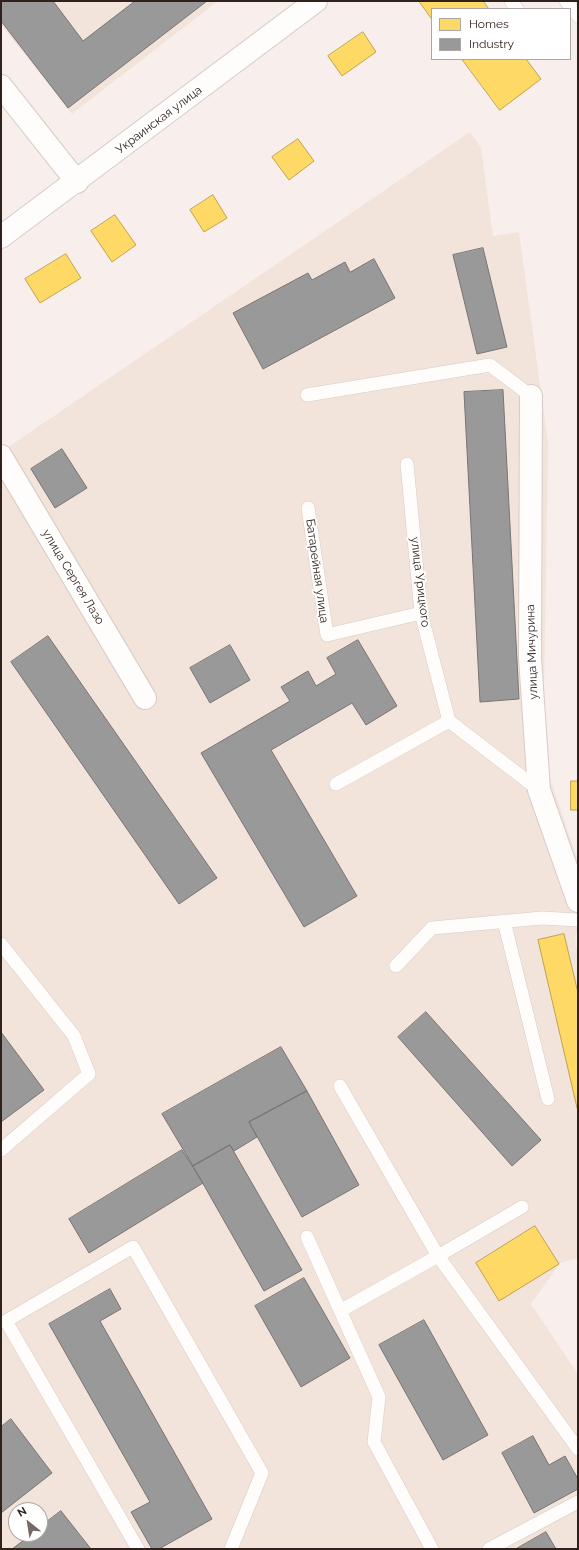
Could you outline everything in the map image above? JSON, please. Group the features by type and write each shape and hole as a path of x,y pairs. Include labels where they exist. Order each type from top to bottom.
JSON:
{"street":[{"name":"Украинская улица","path":"1,237 77,182 316,1"},
{"path":"1,86 77,182"},
{"name":"улица Мичурина","path":"531,396 530,658 539,790 578,901"},
{"name":"улица Сергея Лазо","path":"1,456 144,698"}],"lane":[{"path":"566,1 578,16"},
{"path":"307,395 490,365 531,396"},
{"name":"улица Урицкого","path":"407,464 421,613 449,721"},
{"name":"Батарейная улица","path":"308,508 327,635 421,613"},
{"path":"336,784 449,721 539,790"},
{"path":"396,966 432,928 542,918 578,920"},
{"path":"504,921 548,1099"},
{"path":"1,944 74,1036 89,1074 1,1150"},
{"path":"340,1086 438,1256 578,1449"},
{"path":"340,1311 522,1207"},
{"path":"307,1237 379,1397 374,1442 432,1549"},
{"path":"138,1549 6,1321 133,1247 262,1473 231,1549"},
{"path":"489,1549 578,1502"}],"shaded area":[{"path":"1,1 218,1 72,114 1,25"},
{"path":"470,132 481,148 493,236 519,232 548,443 543,758 578,861 578,930 575,938 578,954 578,1258 560,1263 531,1304 578,1374 578,1549 1,1549 1,452"}],"building: Homes":[{"path":"419,1 483,1 488,8 431,8 431,18"},
{"path":"363,32 376,52 342,76 328,56"},
{"path":"463,60 527,60 541,79 500,110"},
{"path":"298,139 314,161 289,180 272,157"},
{"path":"213,195 227,218 204,232 190,210"},
{"path":"115,215 136,245 112,262 91,231"},
{"path":"66,254 81,278 40,303 25,279"},
{"path":"571,781 578,781 578,810 571,810"},
{"path":"564,934 578,993 578,1112 538,940"},
{"path":"535,1226 559,1264 499,1301 476,1263"}],"building: Industry":[{"path":"1,1 53,1 83,41 135,1 207,1 68,108 1,21"},
{"path":"483,248 507,347 477,354 453,255"},
{"path":"374,259 395,298 263,369 233,313 308,273 312,280 345,262 350,272"},
{"path":"503,390 519,699 480,702 464,392"},
{"path":"62,449 87,488 55,508 31,469"},
{"path":"48,636 217,878 179,904 11,662"},
{"path":"358,640 397,706 366,725 352,703 271,750 357,896 304,927 201,753 290,701 281,687 308,671 316,686 336,674 327,658"},
{"path":"230,645 250,680 210,703 190,668"},
{"path":"426,1012 541,1140 512,1166 398,1037"},
{"path":"1,1032 44,1090 1,1122"},
{"path":"281,1047 307,1091 249,1122 257,1137 234,1151 230,1145 193,1166 162,1114"},
{"path":"307,1091 359,1185 302,1217 249,1122"},
{"path":"230,1145 302,1270 264,1291 193,1166"},
{"path":"182,1150 203,1183 89,1253 69,1219"},
{"path":"304,1278 350,1358 301,1387 255,1306"},
{"path":"110,1289 121,1309 100,1321 212,1519 159,1549 152,1549 131,1512 150,1502 49,1324"},
{"path":"424,1320 488,1435 443,1460 379,1345"},
{"path":"11,1419 52,1473 15,1502 8,1502 8,1508 1,1513 1,1427"},
{"path":"533,1436 549,1465 565,1456 578,1479 578,1489 534,1513 502,1453"},
{"path":"61,1511 91,1549 12,1549 21,1542 48,1542 48,1521"},
{"path":"546,1532 556,1549 516,1549"}]}
